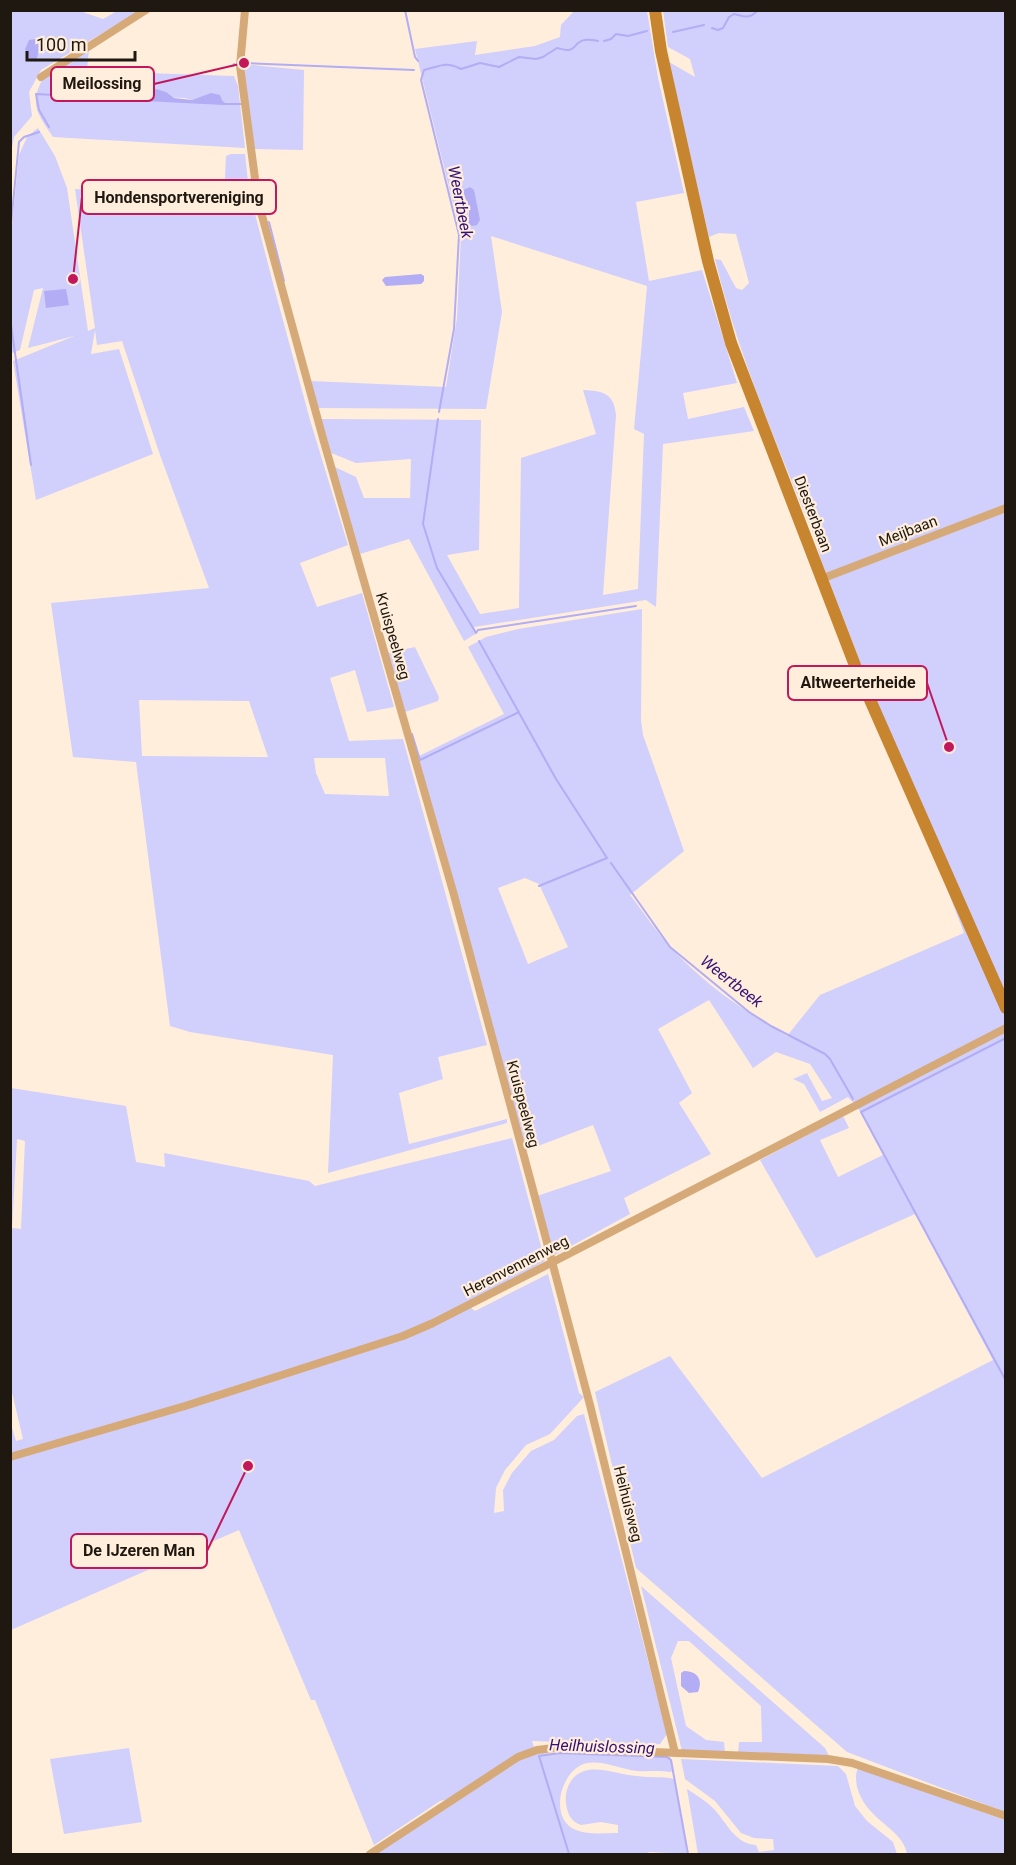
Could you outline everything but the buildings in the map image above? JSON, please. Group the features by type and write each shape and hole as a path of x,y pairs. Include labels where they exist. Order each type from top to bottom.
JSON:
{"street":[{"path":"41,77 146,10"},
{"name":"Kruispeelweg","path":"244,10 240,66 258,201 330,465 454,895 552,1263"},
{"name":"Diesterbaan","path":"656,10 661,51 719,305 731,343 856,668 1005,1008"},
{"name":"Meijbaan","path":"821,579 1005,508"},
{"name":"Herenvennenweg","path":"10,1457 185,1406 403,1336 552,1263 1005,1028"},
{"name":"Heihuisweg","path":"552,1263 590,1405 675,1752"},
{"path":"370,1854 498,1768 537,1750 554,1748 828,1759 852,1763 1005,1816"}],"shaded area":[{"path":"10,11 80,11 103,19 117,11 139,11 41,70 29,92 32,116 14,137 11,153"},
{"path":"574,11 647,11 658,78 684,193 636,202 649,281 702,270 737,383 683,393 688,419 744,407 754,431 663,444 656,607 646,600 474,627 477,633 464,641 409,539 360,554 335,467 356,477 364,498 410,498 411,459 356,463 331,453 321,419 481,420 479,550 447,555 480,614 519,608 521,458 596,434 583,390 606,395 613,402 616,415 603,595 638,589 644,434 634,429 647,286 491,236 502,312 486,409 317,408 310,381 446,387 457,318 461,236 415,49 477,41 475,55 535,46 560,37 561,25","holes":["470,187 472,226 464,190"]},
{"path":"663,11 1005,11 1005,1812 847,1752 636,1568 595,1392 670,1356 762,1478 993,1360 915,1214 816,1258 760,1160 843,1116 849,1128 820,1140 838,1177 883,1155 858,1108 848,1097 820,1112 804,1084 793,1079 807,1073 822,1101 832,1098 810,1064 776,1052 753,1068 709,1000 658,1029 692,1093 679,1103 711,1154 624,1198 630,1214 553,1256 537,1196 611,1171 593,1125 525,1151 417,757 504,714 468,647 486,637 518,629 642,609 641,720 643,735 684,851 630,895 673,950 727,997 787,1036 820,995 964,933 821,560 816,541 747,367 715,259 721,260 736,288 742,290 749,283 736,234 719,233 709,237 669,62 695,77 690,59 668,47","holes":["525,878 539,884 568,947 528,964 498,888"]},
{"path":"35,39 41,42 36,62 29,58 25,49 29,40"},
{"path":"89,47 87,71 234,76 238,86 245,148 53,137 37,109 36,96 43,79","holes":["121,85 138,96 192,100 201,97 224,104 87,98 102,96"]},
{"path":"242,64 304,70 303,150 254,149"},
{"path":"121,85 138,96 156,89 174,98 192,100 211,93 220,95 224,105 84,98 102,96 113,87"},
{"path":"38,128 55,156 67,188 88,331 95,328 75,189 224,200 226,156 245,154 249,191 274,287 310,420 348,545 300,563 317,607 362,593 394,707 367,712 355,670 330,678 349,741 403,739 487,1045 438,1057 443,1079 399,1093 409,1144 507,1119 507,1123 328,1173 333,1055 190,1032 170,1026 136,762 73,757 51,603 209,588 160,455 122,341 97,345 95,330 91,354 119,349 153,454 36,500 13,361 74,336 28,348 43,288 34,290 20,350 12,353 10,246 19,155 27,137","holes":["139,700 249,701 268,757 142,756","314,758 385,758 389,796 325,794 316,773"]},
{"path":"470,187 474,190 480,220 477,225 472,226 468,224 469,211 463,190"},
{"path":"421,274 424,276 424,281 421,284 386,286 382,280 385,277"},
{"path":"66,289 69,305 46,308 44,291"},
{"path":"415,647 439,697 438,701 405,712 388,653"},
{"path":"11,1088 126,1106 136,1162 165,1167 164,1153 309,1181 315,1186 512,1138 545,1261 467,1305 475,1311 548,1274 579,1393 584,1397 550,1434 526,1445 505,1470 496,1488 494,1513 504,1511 503,1490 512,1473 531,1451 554,1440 577,1416 584,1414 667,1734 660,1744 653,1745 532,1741 536,1753 670,1757 673,1771 670,1772 637,1771 593,1762 578,1767 564,1784 560,1806 567,1824 576,1830 591,1833 618,1833 618,1825 601,1822 581,1825 570,1817 566,1794 567,1788 577,1774 593,1769 642,1777 674,1779 688,1854 649,1852 647,1854 376,1854 465,1795 440,1801 374,1845 315,1700 311,1700 239,1530 11,1630 10,1421 16,1441 23,1439 10,1384","holes":["17,1139 25,1141 21,1229 12,1228"]},
{"path":"641,1586 825,1748 829,1756 738,1753 739,1742 762,1742 761,1706 689,1641 678,1641 671,1658 686,1726 706,1740 724,1742 725,1753 682,1751"},
{"path":"684,1671 696,1674 698,1677 700,1684 698,1692 689,1693 681,1686 681,1673"},
{"path":"129,1748 142,1822 64,1834 50,1759"},
{"path":"681,1759 838,1766 846,1774 855,1806 867,1821 893,1842 897,1854 698,1854 687,1789 714,1809 737,1837 756,1845 759,1852 774,1850 773,1839 754,1838 741,1833 715,1801 685,1779"},
{"path":"858,1768 1005,1820 1005,1854 907,1854 899,1837 868,1808 862,1799 856,1782"}],"waterway":[{"path":"405,10 415,57 418,61"},
{"path":"712,28 718,30 723,28 729,17 734,14 749,16 758,10"},
{"path":"673,32 704,25"},
{"path":"604,41 616,34 628,36 647,31"},
{"name":"Weertbeek","path":"439,412 454,329 459,235 421,80 424,70 447,65 461,69 480,63 499,67 519,57 536,59 557,48 570,50 580,41 598,41"},
{"path":"244,63 414,70"},
{"path":"49,127 39,110 36,94 89,97"},
{"path":"222,102 242,104"},
{"path":"10,234 19,142 24,137 39,132"},
{"path":"269,222 284,281"},
{"path":"10,318 31,465"},
{"name":"Weertbeek","path":"438,419 423,524 437,568 476,633 478,630 636,606"},
{"name":"Weertbeek","path":"479,641 556,779 607,858 539,886"},
{"path":"412,734 420,760 519,712"},
{"name":"Weertbeek","path":"611,863 670,947 749,1012 825,1054 853,1099"},
{"name":"Weertbeek","path":"1004,1039 861,1112 1006,1381"},
{"name":"Heilhuislossing","path":"569,1854 539,1756 559,1753 667,1757 671,1760 688,1854"}],"place":[{"name":"Meilossing","path":"244,63"},
{"name":"Hondensportvereniging","path":"73,279"},
{"name":"Altweerterheide","path":"949,747"},
{"name":"De IJzeren Man","path":"248,1466"}]}
